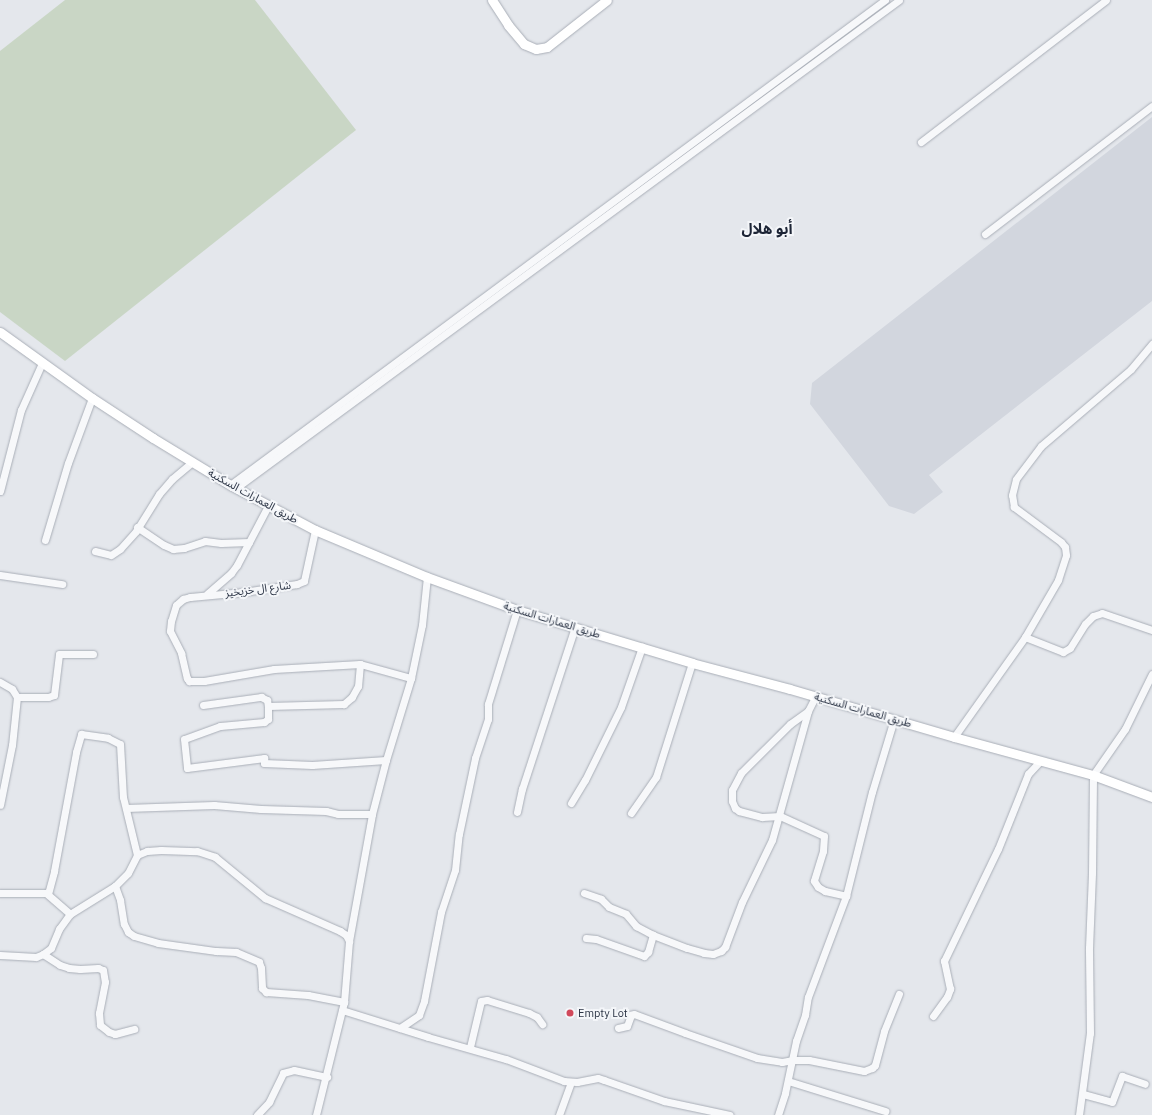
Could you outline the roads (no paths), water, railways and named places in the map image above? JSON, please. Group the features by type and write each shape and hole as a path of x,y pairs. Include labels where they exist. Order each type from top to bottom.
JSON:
{"main road":[{"path":"492,0 508,25 524,44 536,49 547,47 607,0"},
{"name":"طريق العمارات السكنية","path":"0,332 92,398 233,487 315,530 427,577 516,610 692,663 1093,775 1152,797"}],"street":[{"path":"233,487 885,0"},
{"path":"233,487 899,0"},
{"path":"921,142 1106,0"},
{"path":"985,234 1152,106"},
{"path":"954,737 1025,637 1058,580 1066,555 1065,547 1062,542 1014,507 1012,495 1016,479 1041,446 1131,369 1152,344"},
{"path":"0,491 21,410 42,363"},
{"path":"46,540 68,464 92,398"},
{"path":"95,551 111,556 115,554 137,528 159,494 172,479 192,462"},
{"path":"268,506 237,564 230,573 207,594 182,599 176,605 171,621 170,631 181,653 184,669 189,681 204,681 274,669 360,664 411,678"},
{"path":"137,528 173,549 184,548 205,541 221,543 249,542"},
{"name":"شارع ال خزيخيز","path":"207,594 244,592 297,584 304,581 315,530"},
{"path":"0,575 62,584"},
{"path":"318,1114 344,1002 349,941 372,814 386,760 411,678 422,624 427,577"},
{"path":"400,1028 416,1018 424,1001 441,912 455,870 459,834 475,758 488,719 488,704 516,610"},
{"path":"1025,637 1063,652 1070,648 1085,624 1093,616 1102,613 1152,630"},
{"path":"517,812 522,789 575,627"},
{"path":"571,804 585,780 620,707 642,647"},
{"path":"17,697 48,697 54,695 59,654 93,654"},
{"path":"631,813 656,777 692,663"},
{"path":"268,706 306,704 329,706 344,704 352,697 358,686 360,664"},
{"path":"1079,1115 1090,1033 1089,948 1092,873 1093,775 1125,729 1152,674"},
{"path":"0,682 12,689 17,697 12,745 3,779 0,805"},
{"path":"204,705 261,697 267,700 268,719 264,722 220,726 184,739 187,768 264,758 264,763 305,765 386,760"},
{"path":"584,893 601,899 611,909 626,914 636,926 654,935 704,953 713,954 721,951 725,947 742,902 772,840 780,816 808,711 815,697"},
{"path":"808,711 790,724 745,768 737,778 732,790 732,801 737,810 762,817 780,816 824,836 823,850 814,881 818,888 846,896"},
{"path":"778,1115 788,1081 796,1041 805,1015 808,997 846,896 872,792 894,719"},
{"path":"0,955 36,957 43,954 51,948 59,929 70,914 114,886 128,873 137,855 126,808 120,744 108,738 81,734 76,752 54,871 48,894"},
{"path":"933,1016 947,997 950,989 944,961 978,893 1028,774 1040,761"},
{"path":"126,808 214,805 266,810 326,811 338,814 372,814"},
{"path":"137,855 147,851 161,850 197,851 215,857 265,898 340,931 346,935 349,941"},
{"path":"114,886 120,900 124,924 128,932 134,936 158,944 236,952 259,962 261,968 262,988 266,992 308,994 344,1002"},
{"path":"0,893 48,894 70,914"},
{"path":"586,938 596,939 644,956 648,952 654,935"},
{"path":"43,954 60,965 69,968 98,968 103,970 105,982 99,1013 100,1024 103,1029 115,1034 134,1029"},
{"path":"618,1028 625,1027 631,1015 634,1014 684,1033 733,1048 757,1058 782,1062 792,1060 809,1060 864,1071 875,1065 884,1031 899,994"},
{"path":"470,1047 481,1001 487,1000 537,1016 542,1024"},
{"path":"342,1010 470,1047 571,1082 598,1078 664,1101 730,1115"},
{"path":"257,1115 269,1102 283,1073 294,1070 326,1077"},
{"path":"1082,1094 1112,1102 1122,1076 1144,1084"},
{"path":"788,1081 885,1111"},
{"path":"559,1115 571,1082"}],"place":[{"name":"Empty Lot","path":"570,1013"}],"district":[{"name":"أبو هلال","path":"767,229"}]}
